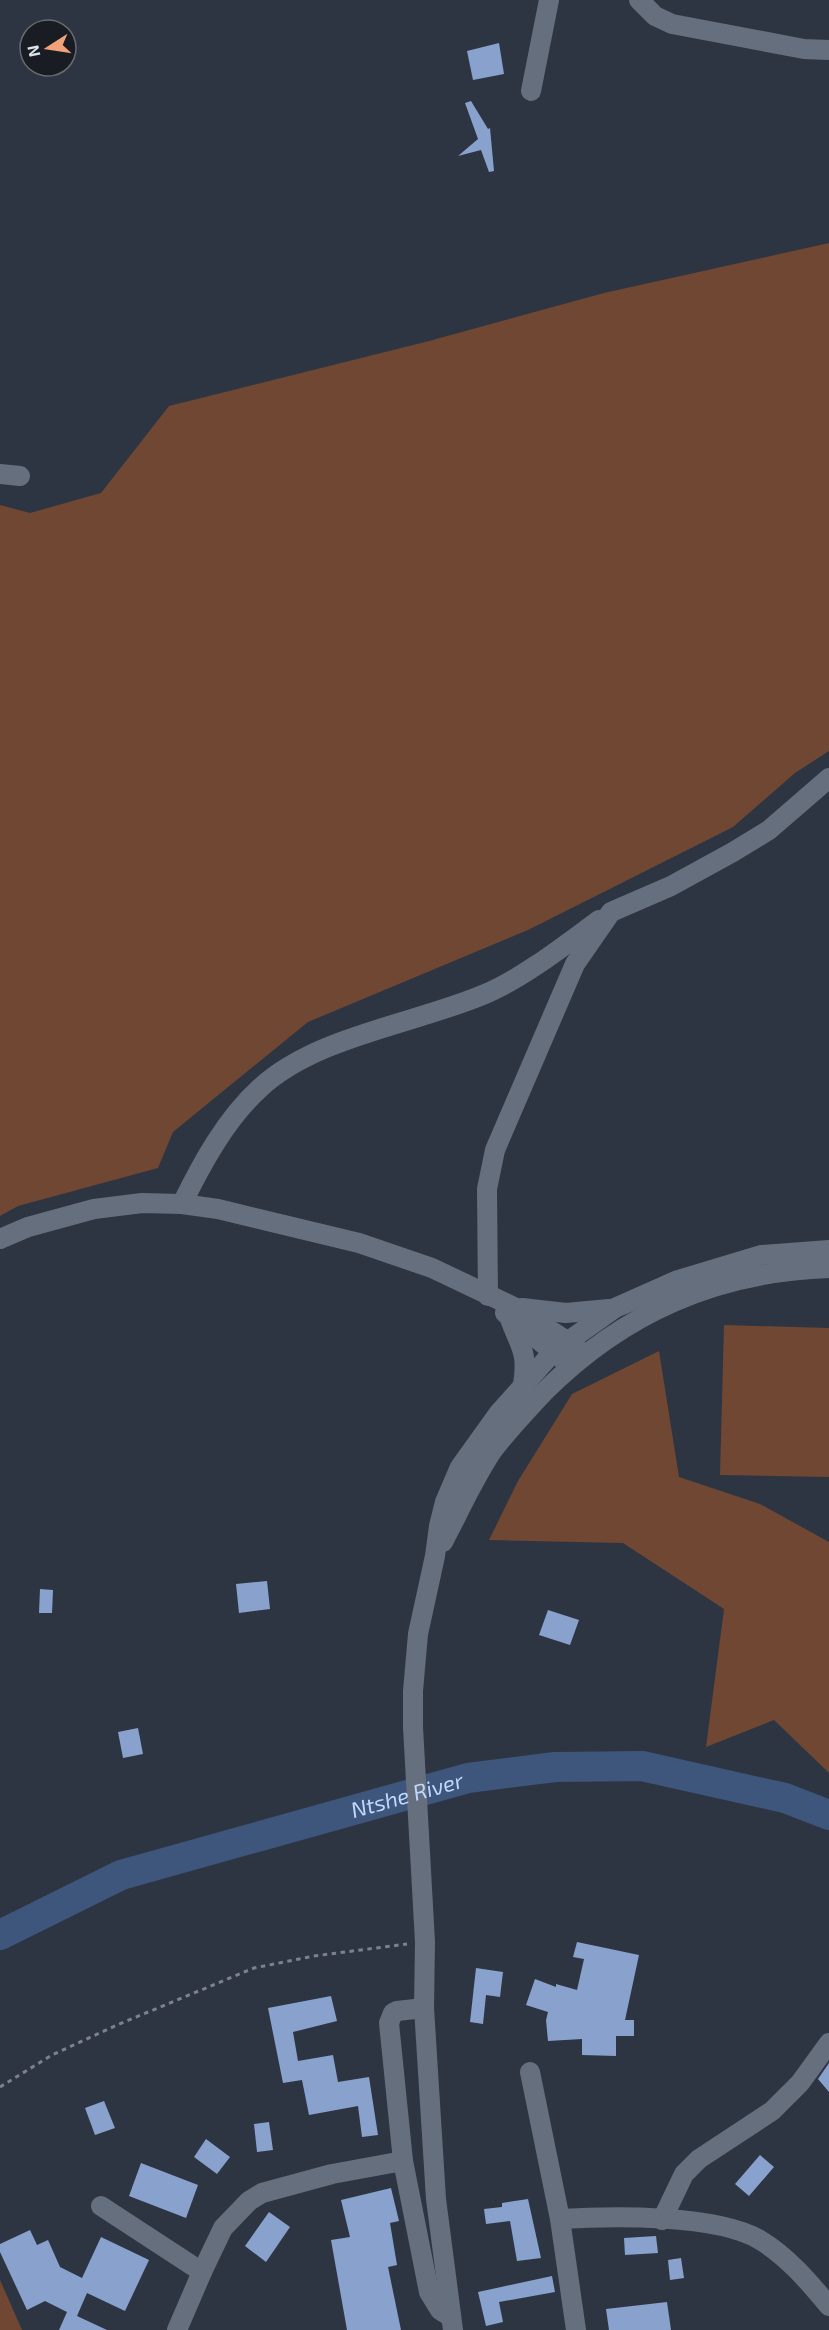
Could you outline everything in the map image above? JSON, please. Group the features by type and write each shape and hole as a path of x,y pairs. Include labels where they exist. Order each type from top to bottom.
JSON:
{"street":[{"path":"531,91 549,0"},
{"path":"639,0 655,16 672,24 804,50 829,50"},
{"path":"182,1204 195,1177 234,1117 260,1087 291,1066 334,1046 448,1009 488,993 536,964 611,912 671,886 769,830 829,778"},
{"path":"491,1297 487,1189 495,1150 575,964 611,912"},
{"path":"0,1239 28,1227 94,1209 142,1203 182,1204 218,1209 359,1243 432,1268 491,1297 578,1360"},
{"path":"452,2323 436,2199 424,2008 425,1942 413,1727 413,1691 418,1634 445,1502 460,1467 478,1440 523,1385 560,1346 615,1308 678,1280 761,1255 829,1250"},
{"path":"435,1556 492,1452 514,1423 578,1360 639,1317 698,1291 741,1278 829,1268"},
{"path":"512,1312 566,1313 615,1308"},
{"path":"512,1312 523,1346 526,1365 523,1385"},
{"path":"424,2008 397,2011 393,2013 389,2023 403,2161 429,2292 440,2310 452,2323"},
{"path":"662,2220 684,2174 699,2159 772,2111 800,2083 829,2043"},
{"path":"530,2072 560,2219 576,2330"},
{"path":"177,2330 224,2228 249,2201 262,2193 332,2174 403,2161"},
{"path":"101,2206 202,2272"},
{"path":"560,2219 608,2216 706,2224 739,2230 759,2239 781,2254 829,2306"}],"path":[{"path":"0,2087 52,2055 254,1968 314,1956 425,1942"}],"shaded area":[{"path":"829,243 829,751 795,773 733,827 528,930 308,1022 173,1132 158,1168 18,1206 0,1216 0,505 30,513 101,493 169,406 429,341 604,293"},
{"path":"724,1325 829,1328 829,1477 720,1475"},
{"path":"659,1351 679,1477 760,1504 829,1542 829,1773 774,1720 706,1747 724,1609 623,1543 489,1540 518,1481 572,1394"},
{"path":"0,2280 22,2330 0,2330"}],"building":[{"path":"499,43 504,74 473,80 467,51"},
{"path":"471,101 488,129 490,128 494,171 489,172 481,150 458,156 478,139 465,103"},
{"path":"267,1581 270,1609 239,1613 236,1584"},
{"path":"40,1589 53,1590 52,1613 39,1613"},
{"path":"548,1610 579,1620 570,1645 539,1635"},
{"path":"138,1728 143,1754 123,1758 118,1732"},
{"path":"577,1942 639,1955 625,2020 634,2020 634,2036 616,2036 616,2056 582,2055 582,2039 548,2041 546,2020 548,2012 526,2005 535,1979 556,1987 556,1984 577,1990 584,1959 573,1957"},
{"path":"476,1968 503,1972 500,1997 486,1995 483,2024 470,2022"},
{"path":"331,1996 337,2021 293,2032 298,2061 333,2055 338,2082 369,2077 378,2135 362,2137 358,2106 309,2115 302,2080 283,2083 268,2008"},
{"path":"829,2063 829,2092 818,2079"},
{"path":"104,2101 115,2128 95,2135 85,2108"},
{"path":"269,2122 273,2150 257,2152 254,2124"},
{"path":"206,2139 230,2157 217,2174 194,2157"},
{"path":"760,2155 774,2167 749,2196 735,2184"},
{"path":"141,2163 198,2185 186,2218 129,2196"},
{"path":"391,2188 399,2221 390,2223 397,2265 388,2267 401,2330 347,2330 331,2240 350,2237 341,2200"},
{"path":"528,2199 541,2258 517,2261 510,2221 486,2224 484,2209 502,2207 502,2203"},
{"path":"269,2212 290,2227 266,2262 245,2246"},
{"path":"30,2230 37,2245 48,2240 60,2267 82,2278 101,2237 149,2260 125,2311 87,2293 77,2316 107,2330 59,2330 67,2312 45,2301 27,2310 0,2252 0,2244"},
{"path":"656,2236 658,2253 625,2255 624,2238"},
{"path":"681,2258 684,2278 670,2280 668,2260"},
{"path":"552,2276 555,2292 499,2302 503,2322 486,2326 478,2292"},
{"path":"667,2302 671,2330 609,2330 606,2309"}],"waterway":[{"name":"Ntshe River","path":"0,1935 121,1875 468,1778 555,1767 642,1766 785,1798 829,1815"}]}
